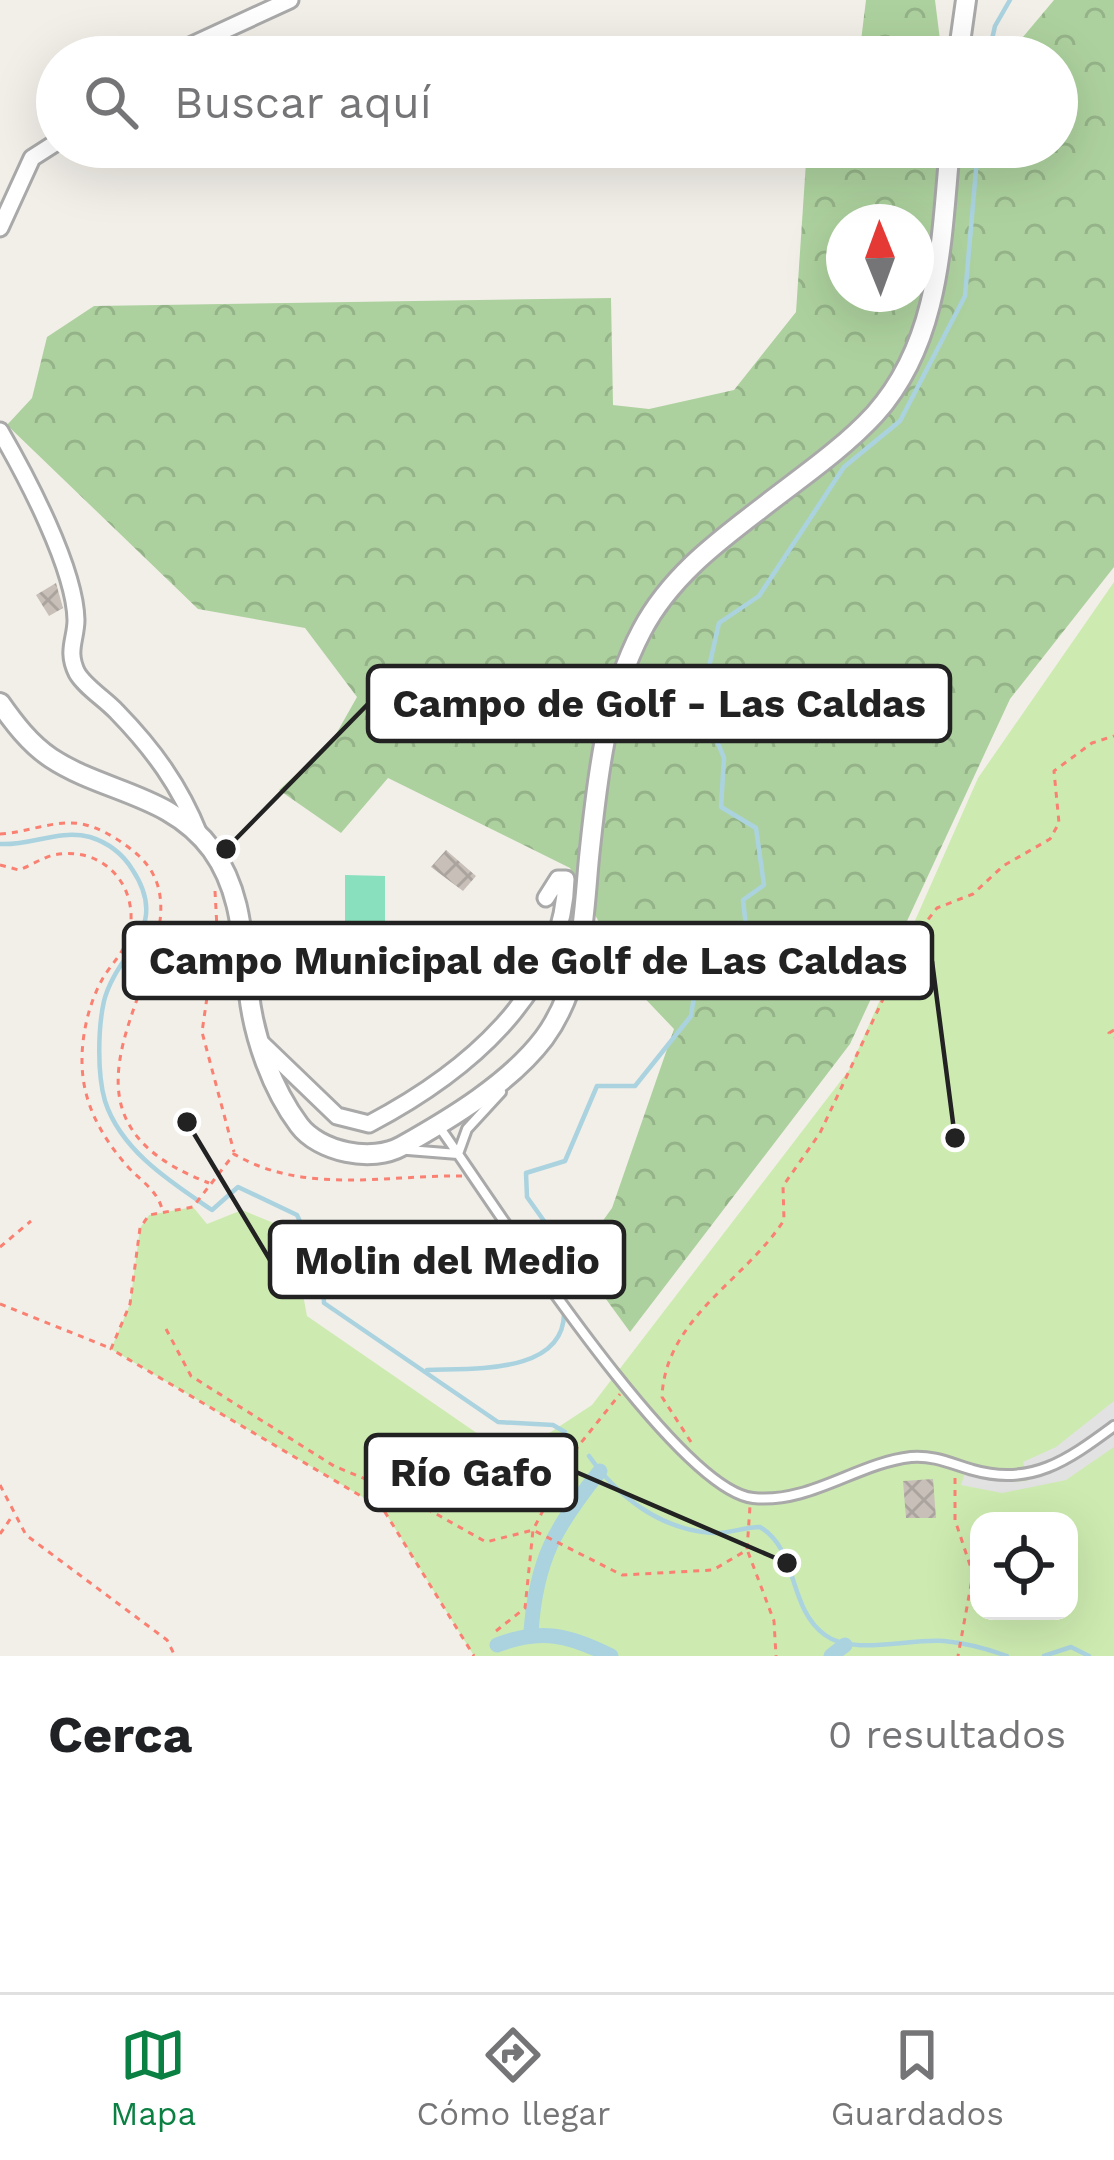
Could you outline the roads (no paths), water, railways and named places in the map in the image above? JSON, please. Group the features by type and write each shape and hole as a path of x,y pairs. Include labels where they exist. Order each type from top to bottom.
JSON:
{"street":[{"path":"212,36 290,0"},
{"path":"961,36 966,0"},
{"path":"0,227 36,155"},
{"path":"0,431 37,496 68,588 76,622 68,641 78,674 158,757 184,796 199,834 224,869 241,914 260,1041 277,1089 302,1129 329,1148 363,1154 396,1150 519,1065 545,1036 580,961 603,743 625,665 674,581 876,413 920,340 934,295 948,168"},
{"path":"0,703 51,758 138,793 199,834"},
{"path":"260,1041 337,1116 369,1124 457,1066 514,1012 551,958 562,922 566,879 558,879 546,898"}],"lane":[{"path":"458,1154 466,1129 519,1065"},
{"path":"437,1124 625,1388 726,1491 764,1498 804,1493 904,1458 930,1456 1006,1477 1039,1473 1065,1462 1114,1426"},
{"path":"396,1150 458,1154"}],"waterway":[{"path":"993,36 1010,0"},
{"path":"536,1245 549,1228 527,1197 526,1173 565,1161 597,1086 635,1086 691,1016 696,984 709,961 748,944 743,900 764,885 756,828 721,807 724,758 705,712 704,689 719,623 759,596 844,467 900,421 965,296 976,168"},
{"path":"0,844 67,835 90,837 119,853 143,890 144,924 111,983 100,1037 105,1101 135,1150 212,1210 238,1187 297,1215 322,1270 324,1303 498,1422 553,1425 565,1432"},
{"path":"427,1370 490,1367 533,1357 550,1347 560,1332 564,1311"},
{"path":"589,1456 627,1498 659,1518 713,1533 760,1527 781,1550 804,1610 825,1635 837,1641 866,1645 944,1641 1007,1656"},
{"path":"531,1632 550,1546 600,1471"},
{"path":"497,1645 555,1636 611,1656"},
{"path":"831,1656 845,1645"},
{"path":"1044,1656 1071,1647 1089,1656"}],"place":[{"name":"Campo de Golf - Las Caldas","path":"226,849"},
{"name":"Molin del Medio","path":"187,1122"},
{"name":"Campo Municipal de Golf de Las Caldas","path":"955,1138"},
{"name":"Río Gafo","path":"787,1563"}]}
